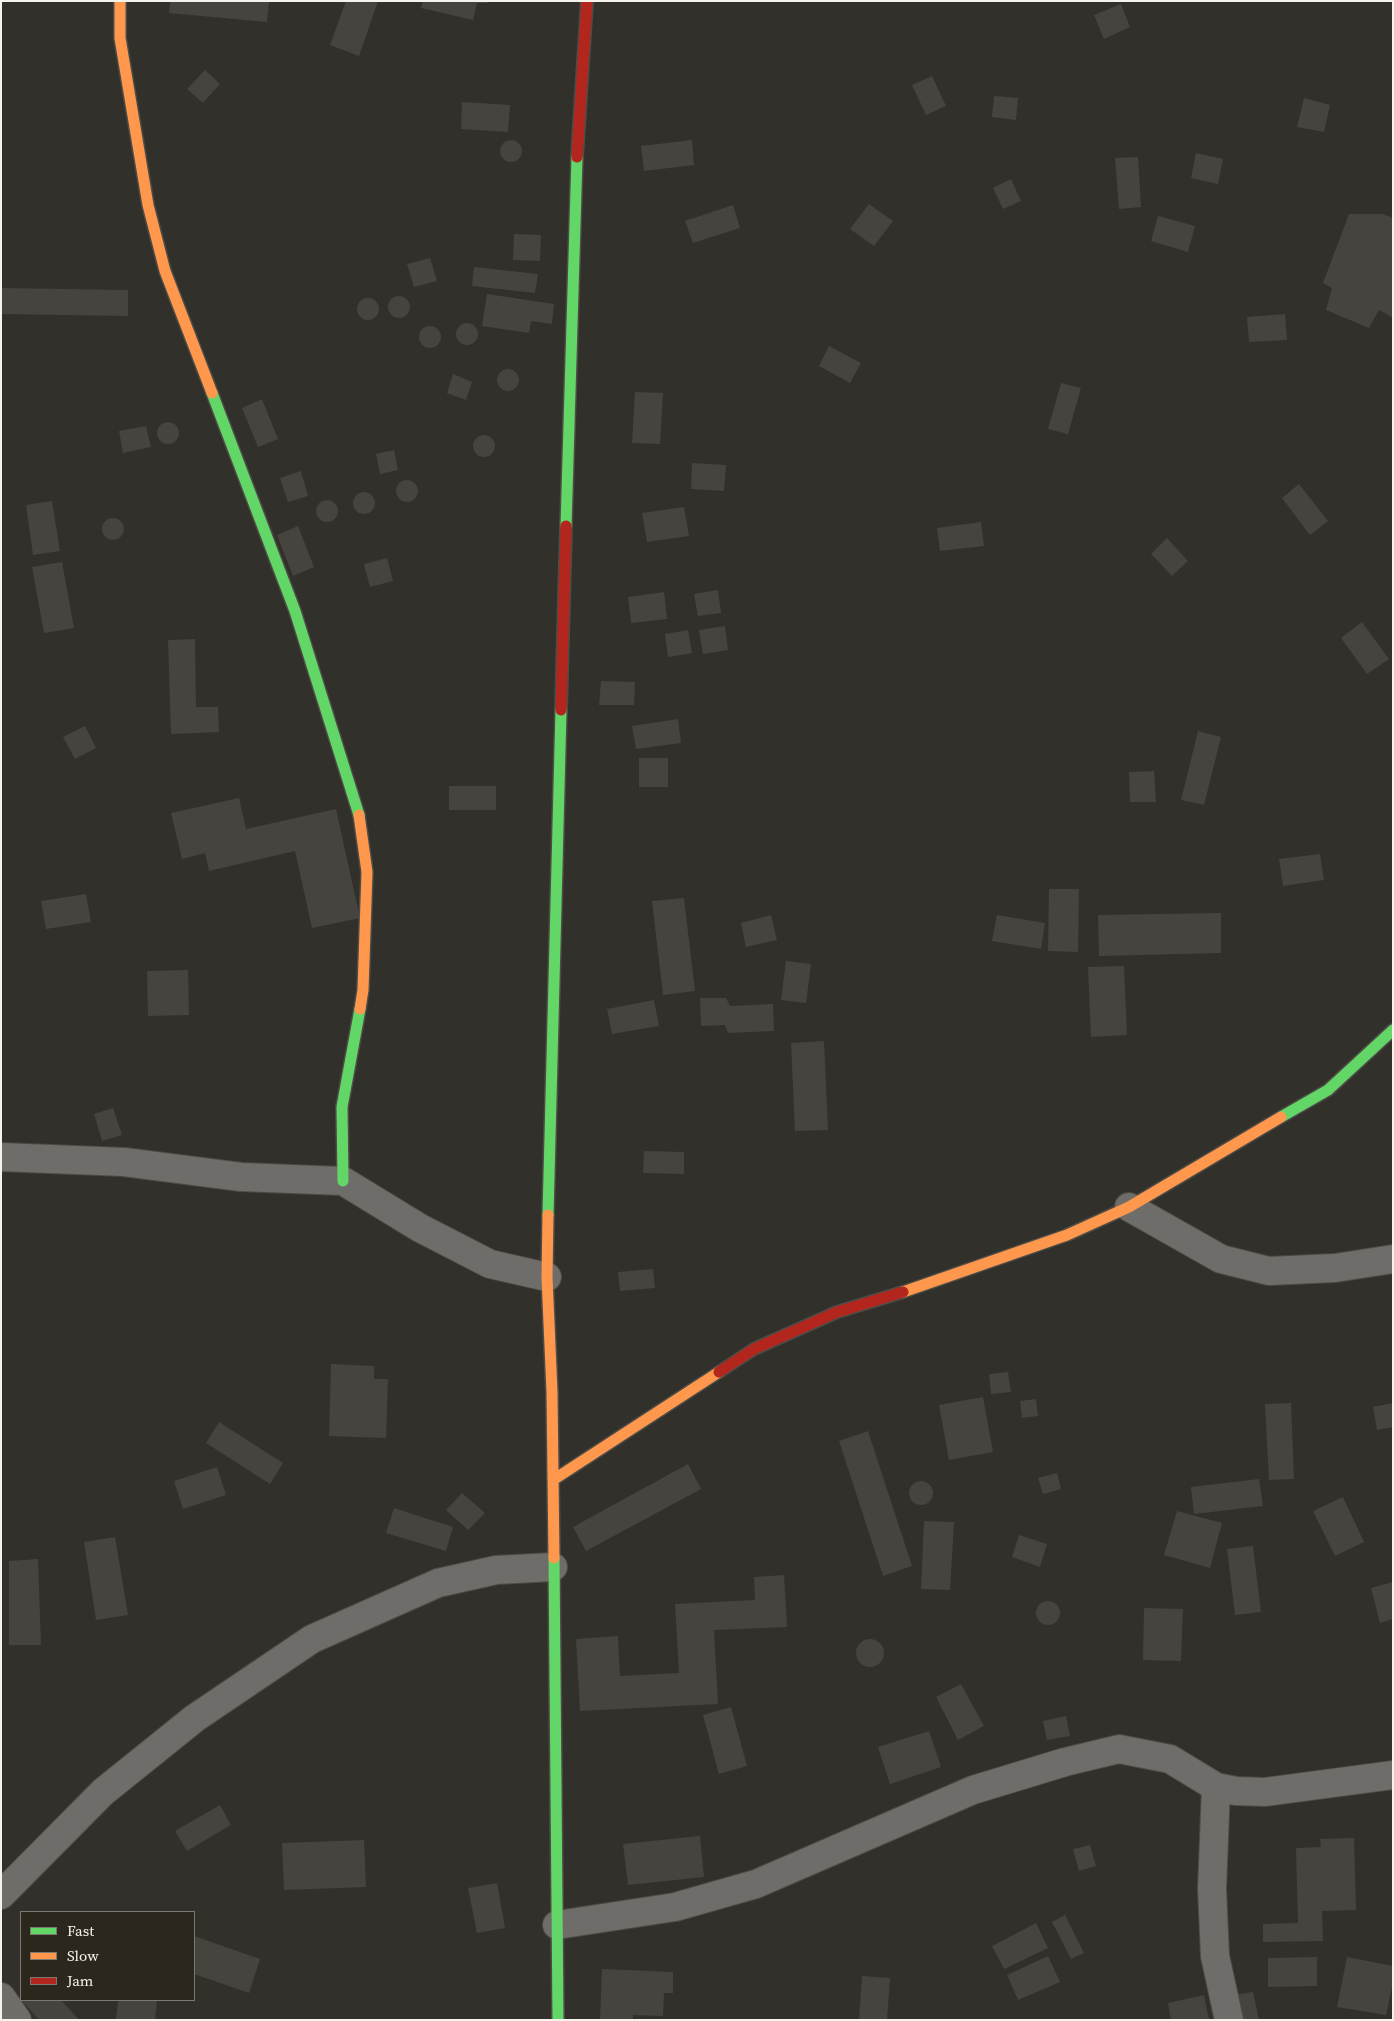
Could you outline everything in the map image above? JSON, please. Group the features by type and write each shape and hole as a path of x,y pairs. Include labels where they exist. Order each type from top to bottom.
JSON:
{"street":[{"path":"120,1 120,38 134,127 148,205 165,271 295,611 360,819 368,872 363,990 342,1107 343,1180"},
{"path":"558,2020 552,1392 546,1277 549,1106 577,142 587,1"},
{"path":"553,1480 754,1350 836,1312 924,1286 1058,1238 1129,1207 1328,1090 1393,1030"},
{"path":"1,1157 124,1162 241,1177 343,1180 420,1228 490,1264 546,1277"},
{"path":"1129,1207 1221,1259 1269,1271 1335,1268 1393,1259"},
{"path":"1,1895 102,1792 195,1718 312,1639 438,1583 496,1570 553,1567"},
{"path":"557,1925 675,1907 756,1884 973,1790 1065,1762 1119,1749 1170,1760 1216,1787 1236,1791 1265,1792 1393,1776"},
{"path":"1216,1787 1212,1889 1215,1956 1229,2020"},
{"path":"1,1997 17,2020"}],"building":[{"path":"170,1 269,1 267,22 169,13"},
{"path":"346,1 378,1 359,56 330,45"},
{"path":"423,1 488,1 488,3 477,3 473,20 421,8"},
{"path":"1121,4 1130,27 1104,39 1094,15"},
{"path":"205,70 220,84 203,103 187,89"},
{"path":"932,76 946,106 926,115 912,85"},
{"path":"994,96 1018,98 1016,120 992,117"},
{"path":"1304,98 1330,105 1324,132 1297,127"},
{"path":"462,102 510,105 508,132 461,129"},
{"path":"511,140 519,143 522,151 519,159 511,162 503,159 500,151 503,143"},
{"path":"692,140 694,165 644,171 641,146"},
{"path":"1196,153 1223,159 1218,184 1191,178"},
{"path":"1138,157 1141,207 1119,209 1115,158"},
{"path":"1011,179 1021,201 1003,209 993,188"},
{"path":"869,204 893,221 874,246 850,229"},
{"path":"733,205 740,228 693,243 685,221"},
{"path":"1349,214 1383,214 1393,218 1393,318 1379,310 1369,328 1326,310 1332,288 1323,283"},
{"path":"1158,216 1195,226 1188,252 1151,241"},
{"path":"514,234 541,235 540,261 513,260"},
{"path":"430,258 437,281 414,287 407,264"},
{"path":"474,267 538,274 535,293 472,286"},
{"path":"1,288 128,290 128,316 1,314"},
{"path":"487,294 554,304 552,324 531,321 529,333 482,326"},
{"path":"399,296 407,299 410,307 407,315 399,318 391,315 388,307 391,299"},
{"path":"368,298 376,301 379,309 376,317 368,320 360,317 357,309 360,301"},
{"path":"1285,314 1287,340 1249,342 1247,317"},
{"path":"467,323 475,326 478,334 475,342 467,345 459,342 456,334 459,326"},
{"path":"430,326 438,329 441,337 438,345 430,348 422,345 419,337 422,329"},
{"path":"829,346 861,363 850,383 819,366"},
{"path":"508,369 516,372 519,380 516,388 508,391 500,388 497,380 500,372"},
{"path":"453,374 472,382 466,400 447,393"},
{"path":"1061,383 1081,388 1068,434 1048,429"},
{"path":"635,392 663,393 660,444 632,443"},
{"path":"262,399 278,439 258,447 242,408"},
{"path":"168,422 176,425 179,433 176,441 168,444 160,441 157,433 160,425"},
{"path":"146,426 151,447 123,453 119,431"},
{"path":"484,435 492,438 495,446 492,454 484,457 476,454 473,446 476,438"},
{"path":"394,450 398,470 380,474 376,454"},
{"path":"692,463 726,465 724,491 691,489"},
{"path":"301,471 308,496 288,502 280,478"},
{"path":"407,480 415,483 418,491 415,499 407,502 399,499 396,491 399,483"},
{"path":"1299,484 1328,521 1310,535 1282,498"},
{"path":"364,492 372,495 375,503 372,511 364,514 356,511 353,503 356,495"},
{"path":"327,500 335,503 338,511 335,519 327,522 319,519 316,511 319,503"},
{"path":"52,501 60,551 33,555 26,505"},
{"path":"684,507 689,536 647,542 642,513"},
{"path":"113,518 121,521 124,529 121,537 113,540 105,537 102,529 105,521"},
{"path":"981,522 984,546 940,551 937,528"},
{"path":"298,526 314,567 293,576 277,535"},
{"path":"1167,538 1188,561 1172,576 1151,554"},
{"path":"387,558 393,581 370,587 364,564"},
{"path":"62,562 74,628 44,633 32,567"},
{"path":"718,590 721,613 698,616 694,594"},
{"path":"664,592 667,619 631,623 628,597"},
{"path":"1362,622 1389,659 1367,674 1341,638"},
{"path":"725,626 728,650 703,654 699,630"},
{"path":"688,630 692,653 668,657 665,634"},
{"path":"195,639 196,707 218,707 219,732 171,734 168,640"},
{"path":"601,681 635,682 634,705 599,705"},
{"path":"678,719 681,743 636,749 632,726"},
{"path":"85,726 96,748 75,759 63,737"},
{"path":"1198,731 1221,737 1204,805 1181,800"},
{"path":"639,758 668,758 668,787 639,787"},
{"path":"1154,771 1156,802 1130,802 1129,772"},
{"path":"449,786 496,786 496,810 449,810"},
{"path":"239,798 246,829 336,809 360,918 312,928 295,851 209,871 205,853 182,859 171,813"},
{"path":"1320,854 1324,880 1283,886 1279,859"},
{"path":"1049,889 1079,889 1078,952 1048,951"},
{"path":"86,894 91,922 46,929 41,901"},
{"path":"684,898 695,991 663,995 652,901"},
{"path":"1221,913 1221,953 1099,956 1098,915"},
{"path":"771,915 777,940 746,947 741,923"},
{"path":"997,915 1045,923 1041,949 992,941"},
{"path":"786,961 811,964 806,1003 781,1000"},
{"path":"1124,966 1127,1035 1091,1037 1088,967"},
{"path":"188,970 189,1015 148,1016 147,971"},
{"path":"700,998 726,998 730,1006 773,1004 774,1031 728,1033 725,1025 701,1026"},
{"path":"654,1000 659,1026 612,1034 607,1009"},
{"path":"824,1041 828,1130 795,1131 791,1043"},
{"path":"113,1108 122,1135 102,1141 94,1114"},
{"path":"644,1151 684,1152 684,1174 643,1173"},
{"path":"653,1269 655,1288 620,1291 618,1272"},
{"path":"331,1364 374,1366 374,1379 388,1379 386,1438 329,1436"},
{"path":"1008,1372 1011,1392 991,1394 989,1374"},
{"path":"983,1397 993,1452 949,1460 939,1405"},
{"path":"1036,1399 1038,1416 1022,1418 1020,1401"},
{"path":"1291,1403 1294,1479 1269,1480 1265,1404"},
{"path":"1393,1403 1393,1427 1377,1430 1373,1407"},
{"path":"219,1422 283,1463 270,1484 206,1443"},
{"path":"868,1431 912,1566 883,1576 839,1441"},
{"path":"688,1464 701,1489 586,1551 573,1527"},
{"path":"217,1467 226,1495 183,1509 174,1481"},
{"path":"1057,1473 1061,1489 1043,1494 1038,1478"},
{"path":"1259,1479 1263,1506 1194,1514 1191,1487"},
{"path":"916,1481 926,1481 933,1488 933,1498 926,1505 916,1505 909,1498 909,1488"},
{"path":"462,1493 485,1513 468,1530 446,1510"},
{"path":"1343,1497 1364,1542 1335,1556 1313,1511"},
{"path":"394,1508 453,1527 446,1551 386,1533"},
{"path":"1177,1511 1222,1523 1210,1568 1164,1555"},
{"path":"924,1521 954,1522 950,1590 921,1589"},
{"path":"1019,1535 1047,1544 1040,1567 1012,1557"},
{"path":"115,1537 128,1615 96,1620 84,1542"},
{"path":"1253,1546 1261,1612 1235,1615 1227,1549"},
{"path":"38,1559 41,1645 9,1645 9,1561"},
{"path":"784,1575 787,1627 714,1630 718,1704 580,1711 576,1639 618,1636 620,1676 679,1673 675,1604 755,1600 754,1577"},
{"path":"1393,1582 1393,1619 1380,1623 1371,1588"},
{"path":"1048,1601 1057,1604 1060,1613 1057,1622 1048,1625 1039,1622 1036,1613 1039,1604"},
{"path":"1144,1608 1183,1609 1181,1661 1143,1660"},
{"path":"870,1639 880,1643 884,1653 880,1663 870,1667 860,1663 856,1653 860,1643"},
{"path":"961,1684 984,1726 958,1740 936,1697"},
{"path":"731,1707 747,1766 719,1774 703,1715"},
{"path":"1066,1716 1070,1736 1047,1740 1043,1721"},
{"path":"929,1731 941,1767 890,1784 878,1747"},
{"path":"220,1805 231,1825 187,1851 175,1831"},
{"path":"700,1836 704,1877 628,1885 623,1844"},
{"path":"1354,1838 1356,1910 1322,1911 1323,1941 1263,1942 1263,1924 1298,1923 1296,1848 1321,1847 1320,1839"},
{"path":"364,1840 366,1887 284,1890 282,1843"},
{"path":"1090,1845 1096,1866 1079,1871 1073,1849"},
{"path":"497,1883 505,1928 477,1933 468,1888"},
{"path":"1065,1915 1084,1953 1071,1959 1052,1922"},
{"path":"1036,1923 1048,1948 1004,1969 992,1946"},
{"path":"195,1936 260,1959 249,1993 195,1974"},
{"path":"1048,1956 1060,1982 1018,2000 1007,1975"},
{"path":"1317,1957 1317,1986 1268,1987 1268,1958"},
{"path":"1347,1957 1393,1966 1393,1983 1386,2015 1337,2007"},
{"path":"602,1969 673,1972 673,1993 664,1993 663,2016 633,2015 633,2020 600,2020"},
{"path":"862,1976 890,1978 887,2020 859,2020"},
{"path":"1253,1992 1259,2020 1238,2020 1234,1995"},
{"path":"1204,1995 1209,2020 1171,2020 1168,2003"},
{"path":"62,2001 79,2020 39,2020 23,2002"},
{"path":"118,2001 157,2001 155,2020 116,2020"}],"traffic: fast":[{"path":"566,526 577,157"},
{"path":"212,393 295,611 359,815"},
{"path":"548,1215 561,710"},
{"path":"343,1181 342,1107 360,1009"},
{"path":"1281,1117 1328,1090 1393,1030"},
{"path":"554,1558 558,2020"}],"traffic: slow":[{"path":"120,1 120,38 148,205 165,271 212,393"},
{"path":"359,815 367,872 363,990 360,1009"},
{"path":"903,1292 1067,1235 1129,1207 1281,1117"},
{"path":"548,1215 547,1277 552,1392 554,1558"},
{"path":"553,1480 719,1372"}],"traffic: jam":[{"path":"577,157 587,1"},
{"path":"561,710 566,526"},
{"path":"719,1372 754,1349 837,1312 903,1292"}]}
